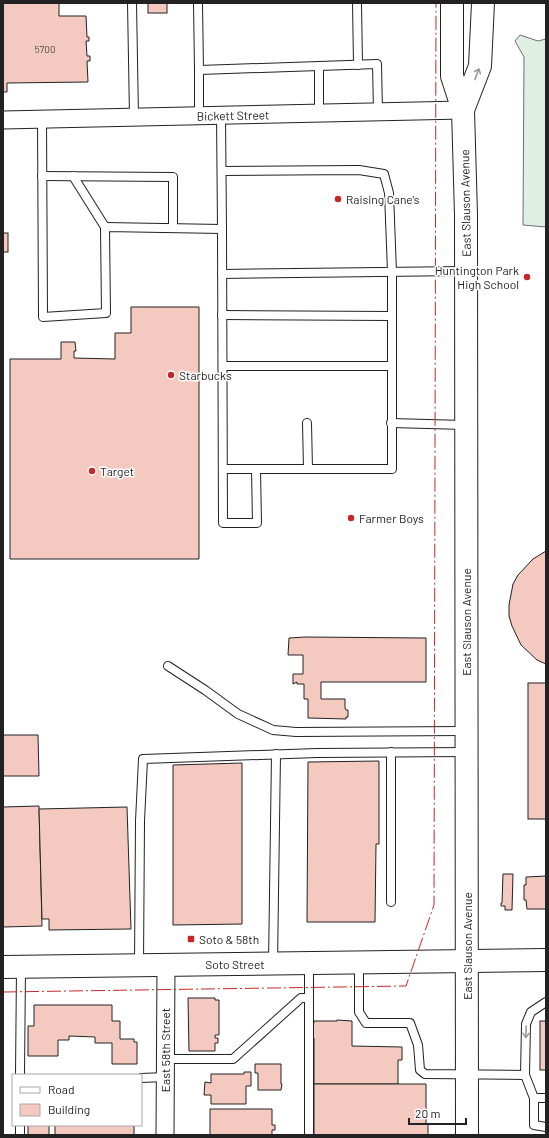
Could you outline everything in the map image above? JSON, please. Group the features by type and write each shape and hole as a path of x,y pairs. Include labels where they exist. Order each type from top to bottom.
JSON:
{"main road":[{"name":"East Slauson Avenue","path":"452,3 452,76 463,110 466,271 466,741 468,962 467,1135"},
{"name":"East Slauson Avenue","path":"463,110 480,66 483,3"},
{"name":"Soto Street","path":"12,966 546,960"}],"street":[{"name":"Bickett Street","path":"3,120 463,110"},
{"name":"East 58th Street","path":"165,1135 166,965"}],"lane":[{"path":"132,3 134,117"},
{"path":"198,3 199,116"},
{"path":"357,3 358,65"},
{"path":"199,70 377,64 378,112"},
{"path":"319,66 319,113"},
{"path":"222,115 223,523 257,523 256,469"},
{"path":"42,119 43,316 106,313 105,227 73,176"},
{"path":"222,171 359,170 384,174 389,193 392,272 392,469 223,469"},
{"path":"42,176 173,177 173,228"},
{"path":"105,227 222,229"},
{"path":"222,274 466,271"},
{"path":"222,315 392,316"},
{"path":"223,366 392,366"},
{"path":"392,422 466,425"},
{"path":"307,423 308,469"},
{"path":"168,666 206,690 238,714 273,730 466,741"},
{"path":"139,965 140,821 143,759 276,754 391,752 466,741"},
{"path":"391,752 391,902"},
{"path":"273,964 276,754"},
{"path":"309,1135 310,963"},
{"path":"359,963 359,1012 366,1023 410,1023 418,1045 420,1070 425,1074 525,1075"},
{"path":"12,966 20,1074"},
{"path":"165,1058 233,1059 301,998 310,998"},
{"path":"546,1002 531,1012 526,1024 525,1075 534,1098 534,1125 546,1127"},
{"path":"142,1078 165,1077"},
{"path":"534,1098 546,1098"}],"green space":[{"path":"520,35 538,41 546,39 546,227 523,225 524,57 515,41"}],"building":[{"path":"3,3 59,3 59,16 86,16 87,37 89,37 89,41 86,41 87,56 90,56 90,61 87,61 88,82 7,83 7,92 3,92"},
{"path":"148,3 167,3 167,13 148,13"},
{"path":"3,233 8,233 8,252 3,252"},
{"path":"131,307 199,307 199,559 10,559 10,359 61,359 61,342 75,342 76,351 74,351 74,358 115,359 115,333 131,333"},
{"path":"546,551 546,664 537,660 521,645 509,616 509,605 513,584 518,575 533,559"},
{"path":"289,638 426,638 426,682 321,682 321,699 345,699 345,708 348,710 348,717 346,717 346,719 308,718 308,699 304,699 304,684 297,684 297,682 293,684 293,674 303,674 303,655 288,655"},
{"path":"528,683 546,683 546,819 528,819"},
{"path":"3,735 38,735 39,776 3,776"},
{"path":"379,761 379,844 376,844 375,922 307,922 308,762"},
{"path":"242,763 242,924 173,925 173,765"},
{"path":"39,806 42,926 3,927 3,807"},
{"path":"127,807 131,929 49,930 49,919 42,919 39,809"},
{"path":"503,874 513,874 512,910 505,910 505,906 501,906"},
{"path":"546,876 546,909 527,909 526,900 524,900 524,885 526,885 526,877"},
{"path":"188,998 215,998 215,1000 219,1000 219,1035 215,1035 215,1038 218,1038 218,1043 215,1043 215,1051 189,1051"},
{"path":"34,1005 112,1005 112,1021 120,1021 120,1039 134,1039 134,1042 137,1042 137,1064 112,1064 112,1043 95,1043 95,1037 69,1036 69,1040 58,1040 58,1056 28,1056 28,1026 34,1026"},
{"path":"314,1021 352,1021 352,1046 402,1047 402,1060 398,1060 398,1084 314,1084 313,1023"},
{"path":"540,1021 546,1021 546,1070 540,1070"},
{"path":"255,1064 281,1064 281,1090 258,1090 258,1073 255,1073"},
{"path":"244,1072 251,1072 251,1086 246,1086 246,1104 211,1104 211,1095 204,1095 205,1082 211,1083 211,1074 244,1074"},
{"path":"314,1084 426,1084 426,1124 428,1124 428,1135 314,1135"},
{"path":"210,1109 272,1109 272,1125 275,1125 275,1130 272,1130 272,1135 210,1135"},
{"path":"28,1126 49,1126 49,1135 28,1135"},
{"path":"55,1126 134,1126 134,1135 55,1135"}],"power":[{"path":"3,992 406,986 434,905 436,3"}],"place":[{"name":"Raising Cane's","path":"338,199"},
{"name":"Huntington Park High School","path":"527,277"},
{"name":"Starbucks","path":"171,375"},
{"name":"Target","path":"92,471"},
{"name":"Farmer Boys","path":"351,518"},
{"name":"Soto & 58th","path":"191,939"}]}
